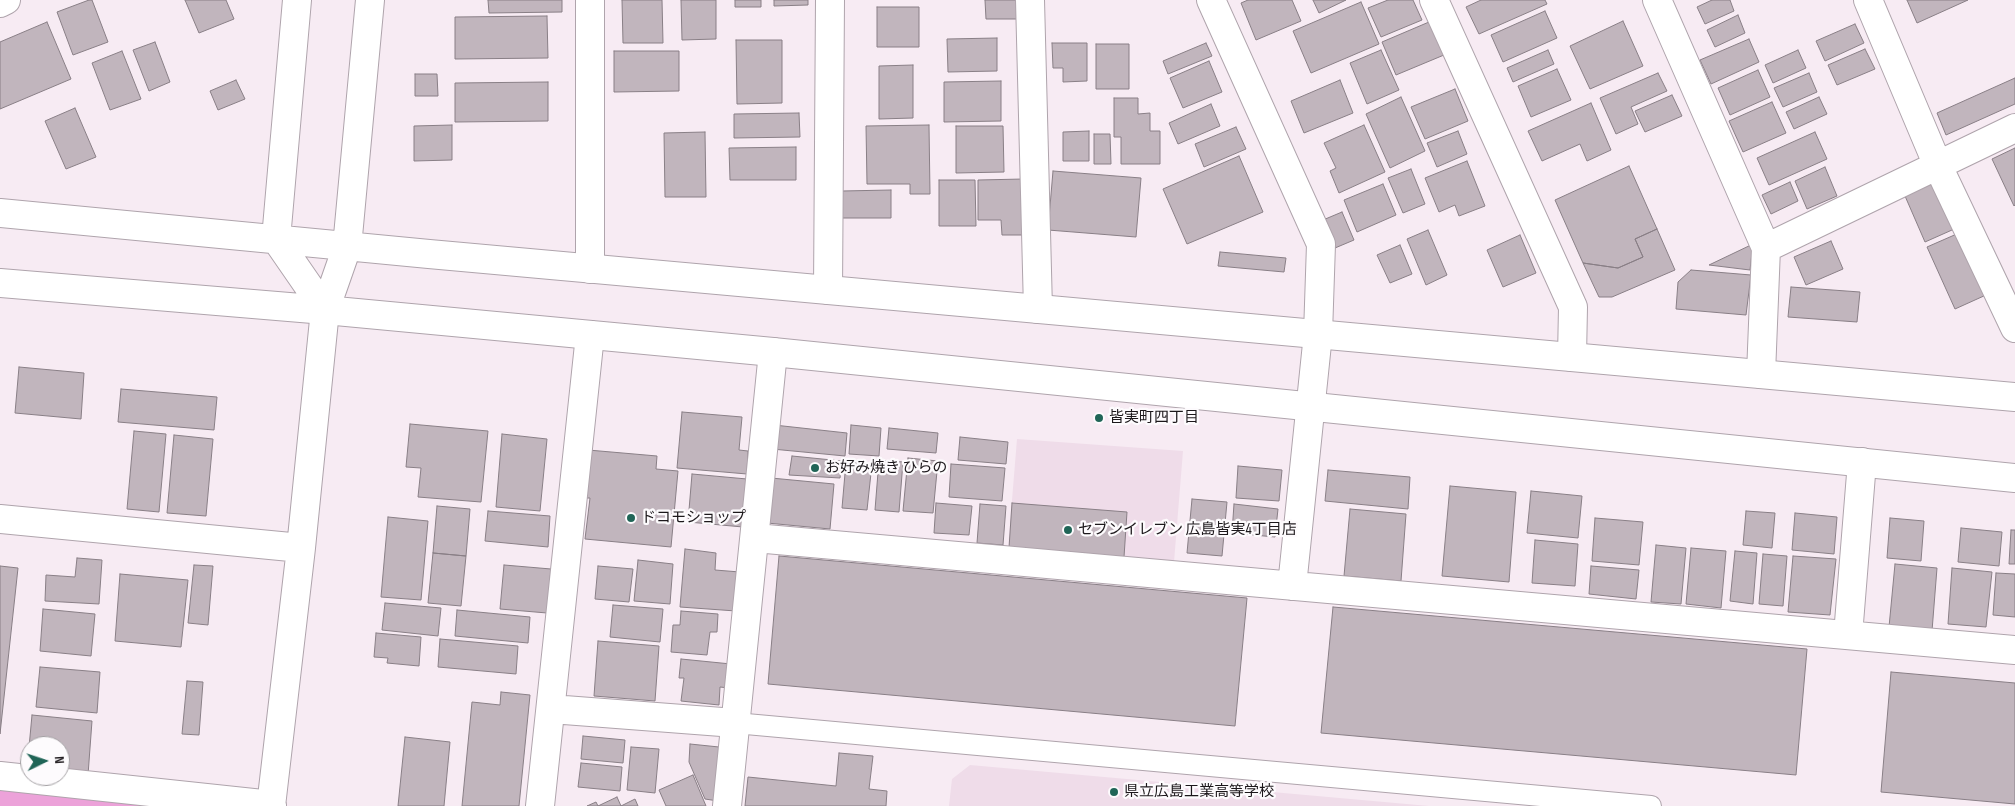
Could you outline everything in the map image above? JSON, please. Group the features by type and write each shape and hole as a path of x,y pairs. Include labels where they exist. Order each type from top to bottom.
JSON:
{"street":[{"path":"0,3 6,0"},
{"path":"297,0 276,239 325,310"},
{"path":"0,776 271,805 302,548 325,310 347,247 370,0"},
{"path":"590,0 590,269"},
{"path":"828,290 830,0"},
{"path":"1030,0 1038,309"},
{"path":"1212,0 1320,244 1318,334 1292,586"},
{"path":"1434,0 1573,307 1572,357"},
{"path":"1657,0 1766,248 1761,374"},
{"path":"1868,0 1938,166 2015,328"},
{"path":"1766,248 2015,128"},
{"path":"0,213 347,247 2015,397"},
{"path":"0,283 325,310 773,352 2015,478"},
{"path":"540,806 590,335"},
{"path":"726,806 773,352"},
{"path":"1848,635 1862,462"},
{"path":"0,519 302,548"},
{"path":"754,538 2015,650"},
{"path":"551,709 735,723"}],"lane":[{"path":"735,723 1651,806"}],"shaded area":[{"path":"1017,439 1183,451 1174,562 1008,549"},
{"name":"県立広島工業高等学校","path":"970,765 1429,806 949,806 952,779"},
{"path":"0,788 150,806 0,806"}],"building":[{"path":"92,0 108,42 73,55 57,12"},
{"path":"185,0 226,0 234,19 199,33"},
{"path":"488,0 562,0 562,12 489,13"},
{"path":"622,0 662,0 663,43 623,43"},
{"path":"681,0 716,0 716,39 682,40"},
{"path":"735,0 761,0 761,7 735,7"},
{"path":"774,0 808,0 808,5 774,6"},
{"path":"985,0 1023,0 1024,19 986,19"},
{"path":"1248,0 1292,0 1301,21 1256,40 1241,3"},
{"path":"1313,0 1346,0 1319,13"},
{"path":"1388,0 1413,0 1422,20 1381,37 1368,8"},
{"path":"1481,0 1545,0 1547,4 1479,34 1466,7"},
{"path":"1712,0 1730,0 1734,11 1705,24 1697,7"},
{"path":"1907,0 1968,0 1917,23"},
{"path":"1361,2 1379,44 1311,73 1293,31"},
{"path":"877,7 919,7 919,47 877,47"},
{"path":"1545,11 1557,38 1503,62 1491,35"},
{"path":"1738,15 1745,33 1715,47 1707,30"},
{"path":"547,16 548,58 455,59 455,17"},
{"path":"1623,21 1643,66 1590,89 1570,46"},
{"path":"47,22 71,79 0,109 0,42"},
{"path":"1429,22 1444,55 1396,75 1382,42"},
{"path":"1855,24 1864,43 1825,61 1816,41"},
{"path":"997,38 997,71 948,72 947,39"},
{"path":"1749,39 1759,62 1711,84 1700,60"},
{"path":"736,40 782,40 782,103 737,104"},
{"path":"155,42 170,82 149,91 133,50"},
{"path":"1052,43 1087,43 1087,81 1063,82 1063,68 1053,68"},
{"path":"1206,43 1212,56 1168,74 1163,61"},
{"path":"1096,44 1129,44 1129,89 1096,89"},
{"path":"1865,49 1875,69 1837,85 1828,65"},
{"path":"1381,50 1399,90 1367,104 1350,63"},
{"path":"1548,50 1554,64 1513,82 1507,68"},
{"path":"1798,50 1806,68 1773,83 1765,65"},
{"path":"122,51 141,99 110,110 92,63"},
{"path":"614,51 679,51 679,91 614,92"},
{"path":"1209,61 1222,92 1183,108 1170,78"},
{"path":"913,65 913,118 879,119 879,66"},
{"path":"1557,69 1571,100 1531,117 1518,86"},
{"path":"1758,70 1770,97 1730,115 1718,88"},
{"path":"1658,73 1667,91 1631,107 1638,124 1616,134 1600,98"},
{"path":"1809,73 1817,92 1783,107 1774,88"},
{"path":"415,74 437,74 438,96 415,96"},
{"path":"2015,78 2015,104 1946,135 1937,113"},
{"path":"236,80 245,99 218,110 210,91"},
{"path":"1340,80 1353,113 1304,133 1291,101"},
{"path":"1001,81 1001,121 944,122 944,82"},
{"path":"548,82 548,121 455,122 455,83"},
{"path":"1455,89 1468,121 1425,139 1411,107"},
{"path":"1672,95 1682,116 1645,132 1635,111"},
{"path":"1401,97 1425,151 1390,168 1366,114"},
{"path":"1819,97 1827,114 1794,129 1786,112"},
{"path":"1114,98 1138,98 1138,114 1150,113 1150,131 1160,131 1160,164 1121,164 1121,137 1114,137"},
{"path":"1772,102 1786,133 1743,152 1729,121"},
{"path":"1591,103 1611,150 1587,161 1580,144 1542,161 1528,131"},
{"path":"1211,104 1220,126 1178,144 1169,123"},
{"path":"75,108 96,157 66,169 45,121"},
{"path":"799,113 800,137 734,138 734,114"},
{"path":"452,125 452,160 414,161 414,126"},
{"path":"929,125 930,194 910,194 910,184 867,184 866,126"},
{"path":"1364,125 1385,172 1339,193 1330,171 1336,168 1324,143"},
{"path":"956,126 1003,126 1004,172 956,173"},
{"path":"1236,127 1246,149 1204,167 1195,144"},
{"path":"1089,131 1089,161 1063,161 1063,132"},
{"path":"1458,131 1467,154 1437,167 1427,143"},
{"path":"705,132 706,197 665,197 664,133"},
{"path":"1815,132 1827,159 1769,185 1757,158"},
{"path":"1094,134 1110,134 1111,164 1094,164"},
{"path":"796,147 796,180 730,180 729,148"},
{"path":"2015,148 2015,205 2014,206 1992,159"},
{"path":"1239,156 1263,212 1187,244 1163,189"},
{"path":"1467,161 1485,206 1459,216 1455,205 1439,212 1425,178"},
{"path":"1629,166 1657,229 1635,239 1643,257 1618,268 1583,263 1555,200"},
{"path":"1825,167 1837,196 1807,209 1795,181"},
{"path":"1411,169 1425,204 1403,213 1388,178"},
{"path":"1053,171 1141,178 1136,237 1048,230"},
{"path":"1024,179 1025,235 1002,235 1001,220 978,220 978,180"},
{"path":"939,180 975,180 976,226 939,226"},
{"path":"1940,180 1961,226 1925,242 1905,196"},
{"path":"1790,182 1798,201 1771,214 1762,195"},
{"path":"1383,184 1396,215 1357,232 1344,200"},
{"path":"891,190 891,218 842,218 842,191"},
{"path":"1342,212 1354,240 1335,248 1323,220"},
{"path":"1657,229 1675,270 1612,297 1599,297 1583,263 1618,268 1643,257 1635,239"},
{"path":"1428,230 1447,275 1426,285 1407,239"},
{"path":"1959,233 1986,295 1955,309 1927,247"},
{"path":"1520,235 1536,273 1503,287 1487,250"},
{"path":"1831,241 1843,269 1806,285 1794,257"},
{"path":"1753,244 1750,270 1709,265"},
{"path":"1400,245 1412,274 1390,283 1377,255"},
{"path":"1220,252 1286,258 1284,272 1218,266"},
{"path":"1691,270 1751,275 1746,315 1676,309 1678,282"},
{"path":"1791,287 1860,292 1857,322 1788,317"},
{"path":"19,367 84,373 81,419 15,413"},
{"path":"121,389 217,397 214,430 118,422"},
{"path":"682,412 742,417 739,450 748,451 747,474 677,468"},
{"path":"410,424 488,431 481,502 418,497 421,468 406,467"},
{"path":"774,425 847,433 845,456 772,449"},
{"path":"851,425 881,428 879,456 849,454"},
{"path":"889,428 938,433 936,453 887,449"},
{"path":"134,431 166,434 159,512 127,509"},
{"path":"502,434 547,439 540,511 496,507"},
{"path":"174,435 213,439 206,516 167,513"},
{"path":"960,437 1008,442 1006,464 958,460"},
{"name":"ドコモショップ","path":"588,450 657,456 656,469 678,471 671,547 585,539 590,498 584,498"},
{"name":"お好み焼き ひらの","path":"792,456 842,461 840,478 789,475"},
{"path":"908,458 938,461 933,513 903,511"},
{"path":"879,460 903,462 899,512 875,510"},
{"path":"846,462 872,464 867,510 842,508"},
{"path":"951,464 1005,468 1002,501 949,497"},
{"path":"1238,466 1282,470 1279,501 1236,498"},
{"path":"1328,470 1410,477 1408,509 1325,501"},
{"path":"692,474 747,479 743,527 688,522"},
{"path":"771,478 834,484 830,529 767,523"},
{"path":"1450,486 1516,492 1509,582 1442,576"},
{"path":"1531,491 1582,496 1578,538 1527,533"},
{"path":"1192,499 1227,502 1222,556 1187,553"},
{"path":"936,503 972,506 969,535 934,533"},
{"name":"セブンイレブン 広島皆実4丁目店","path":"1012,503 1127,512 1124,557 1009,548"},
{"path":"980,504 1006,506 1003,545 977,543"},
{"path":"1234,504 1278,509 1275,537 1232,533"},
{"path":"437,506 470,509 466,556 433,553"},
{"path":"1350,509 1406,514 1401,581 1344,576"},
{"path":"488,511 550,516 548,547 485,541"},
{"path":"1746,511 1775,513 1772,548 1743,545"},
{"path":"1795,513 1837,517 1834,554 1792,550"},
{"path":"388,517 428,521 421,600 381,597"},
{"path":"1595,518 1643,522 1639,565 1592,561"},
{"path":"1890,518 1924,521 1921,561 1887,558"},
{"path":"1961,528 2002,532 1999,566 1958,562"},
{"path":"2011,530 2015,530 2015,564 2009,564"},
{"path":"1535,540 1578,544 1575,586 1532,583"},
{"path":"1656,545 1686,548 1681,604 1651,602"},
{"path":"1691,548 1726,551 1721,608 1686,604"},
{"path":"685,549 716,553 715,570 740,572 736,611 680,607"},
{"path":"1735,551 1757,553 1753,604 1730,601"},
{"path":"433,553 466,556 461,606 428,603"},
{"path":"1763,554 1787,556 1783,606 1759,604"},
{"path":"779,556 1247,598 1235,726 768,684"},
{"path":"1793,556 1836,559 1830,615 1788,612"},
{"path":"77,558 102,560 99,604 45,601 46,575 75,577"},
{"path":"638,560 673,564 670,604 634,601"},
{"path":"1895,564 1937,568 1932,631 1889,627"},
{"path":"194,565 213,566 208,625 188,623"},
{"path":"504,565 551,569 547,613 500,609"},
{"path":"0,566 18,568 0,734"},
{"path":"598,566 633,569 629,602 595,599"},
{"path":"1591,566 1639,570 1636,599 1589,594"},
{"path":"1952,568 1992,572 1986,627 1948,624"},
{"path":"1996,573 2015,574 2015,617 1993,615"},
{"path":"120,574 188,580 181,647 115,641"},
{"path":"385,603 441,608 438,636 382,630"},
{"path":"613,605 663,609 660,642 610,637"},
{"path":"1333,607 1807,649 1796,775 1321,733"},
{"path":"43,609 95,614 91,656 40,651"},
{"path":"457,610 530,617 528,643 455,636"},
{"path":"681,611 718,614 717,632 710,632 707,655 671,652 673,625 680,625"},
{"path":"376,633 421,637 419,666 387,663 388,658 374,657"},
{"path":"440,639 518,646 516,674 438,667"},
{"path":"598,641 659,646 655,701 594,696"},
{"path":"681,659 731,664 729,688 720,687 719,705 681,701 684,678 679,678"},
{"path":"40,667 100,672 97,713 36,707"},
{"path":"1891,672 2015,683 2015,804 1881,792"},
{"path":"187,681 203,682 199,735 182,734"},
{"path":"501,692 530,695 519,806 462,806 472,702 500,705"},
{"path":"32,715 92,721 88,775 70,773 70,736 30,736"},
{"path":"583,736 625,740 623,763 581,759"},
{"path":"405,737 450,742 444,806 398,806"},
{"path":"690,744 719,747 723,752 718,801 705,799 689,762"},
{"path":"631,747 659,749 655,793 627,790"},
{"path":"839,753 873,756 869,789 887,791 886,806 745,806 748,777 836,786"},
{"path":"581,763 622,767 620,791 578,787"},
{"path":"693,775 706,806 666,806 659,790"},
{"path":"617,797 621,806 598,806"},
{"path":"635,799 638,806 621,806"},
{"path":"596,802 598,806 587,806"}],"place":[{"name":"皆実町四丁目","path":"1099,418"},
{"name":"お好み焼き ひらの","path":"815,468"},
{"name":"ドコモショップ","path":"631,518"},
{"name":"セブンイレブン 広島皆実4丁目店","path":"1068,530"},
{"name":"県立広島工業高等学校","path":"1114,792"}]}
